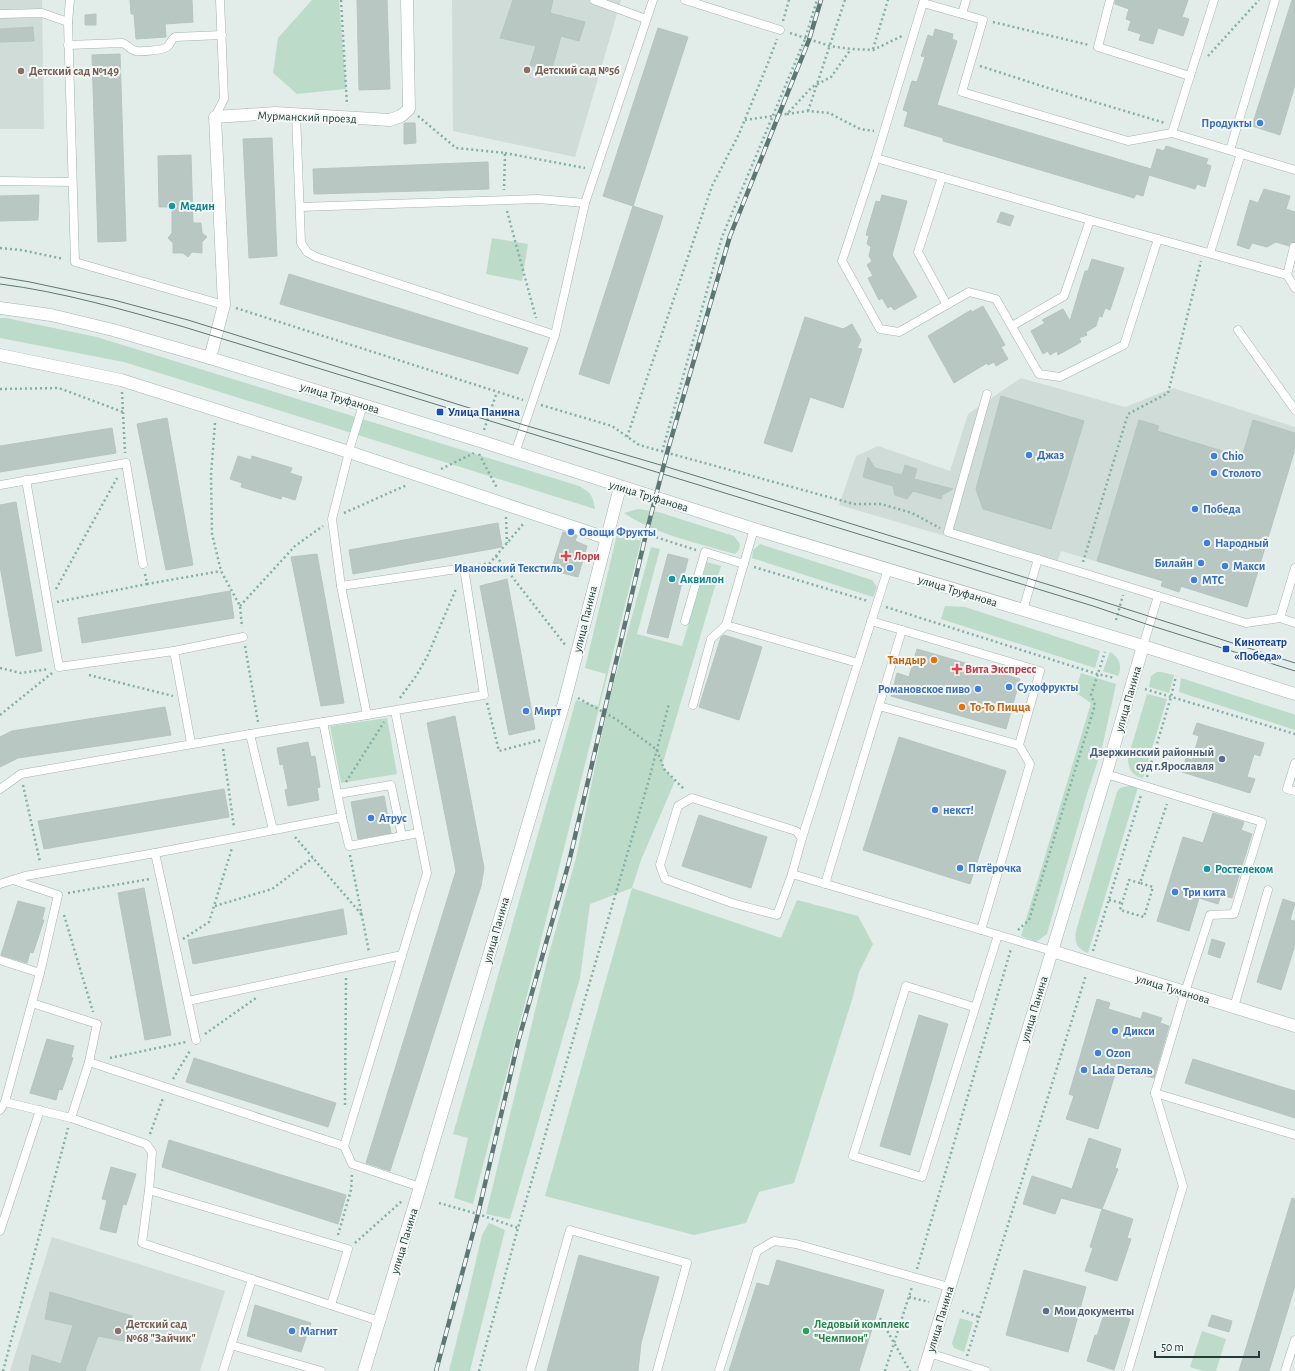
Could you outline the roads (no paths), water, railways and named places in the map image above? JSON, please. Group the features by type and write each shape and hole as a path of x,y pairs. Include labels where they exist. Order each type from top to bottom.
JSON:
{"street":[{"name":"Мурманский проезд","path":"215,117 275,113 390,120 401,116 409,108 407,0"},
{"path":"210,358 224,305 215,117"},
{"name":"улица Труфанова","path":"0,308 51,315 113,330 210,358 364,405 754,529 1143,646 1295,694"},
{"path":"0,355 121,380 349,452 532,514 607,533"},
{"name":"улица Панина","path":"364,1371 566,695 620,487"},
{"name":"улица Панина","path":"924,1371 1106,774 1143,646"},
{"name":"улица Туманова","path":"1052,951 1295,1026"}],"lane":[{"path":"70,0 68,44 75,262 224,305"},
{"path":"215,117 224,99 220,0"},
{"path":"594,0 646,19"},
{"path":"515,453 555,335 585,203 652,0"},
{"path":"685,0 780,30"},
{"path":"962,14 966,0"},
{"path":"1110,0 1098,47 1190,76"},
{"path":"1174,129 1214,0"},
{"path":"1230,150 1275,0"},
{"path":"1158,239 1124,345 1060,378 1039,374 996,299 969,292 899,332 880,329 842,260 876,158 923,3 983,20 962,92 1128,141 1174,129 1230,150 1295,170"},
{"path":"0,14 42,13 68,22"},
{"path":"68,44 122,43 126,44 129,48 135,51 163,49 168,46 172,38 175,37 222,35"},
{"path":"296,114 301,242 307,252 316,257 555,335"},
{"path":"1207,252 1241,153"},
{"path":"876,158 1090,220 1287,274"},
{"path":"942,177 918,252 947,305"},
{"path":"0,181 72,182"},
{"path":"300,207 538,199 585,203"},
{"path":"1012,326 1064,296 1090,220"},
{"path":"1294,248 1287,274 1295,288"},
{"path":"1238,330 1295,410"},
{"path":"987,394 948,532 1246,623 1280,618 1295,623"},
{"path":"364,405 349,452 332,519 341,586 367,715"},
{"path":"0,485 126,463 144,564"},
{"path":"26,480 58,667 174,650 243,637"},
{"path":"693,705 711,639 726,625 754,529"},
{"path":"685,621 705,552 744,564"},
{"path":"1023,610 1038,559"},
{"path":"0,790 21,774 221,738 484,695 464,568 341,586"},
{"path":"1280,618 1295,568"},
{"path":"802,838 796,831 692,798 678,806 660,864 665,879 732,903 777,915 792,874 802,838 888,569"},
{"path":"1143,646 1158,596"},
{"path":"871,621 1040,671 1019,745"},
{"path":"726,625 858,663"},
{"path":"825,884 902,630"},
{"path":"174,650 190,744"},
{"path":"879,706 1019,745 1030,764 981,930"},
{"path":"393,711 427,873 344,1146 352,1164 420,1187"},
{"path":"323,722 348,846 419,833"},
{"path":"250,734 273,830"},
{"path":"1295,763 1287,789 1295,791"},
{"path":"1106,774 1262,822 1234,914 1210,915 1155,1093 1183,1186 1128,1371"},
{"path":"338,794 391,785 402,836"},
{"path":"0,884 25,876 342,817"},
{"path":"155,853 196,1040"},
{"path":"792,874 1052,951"},
{"path":"0,1110 5,1102 40,973 58,895 13,880"},
{"path":"1234,1007 1268,890"},
{"path":"974,1007 906,986 853,1156 922,1177 998,934"},
{"path":"188,1001 402,955"},
{"path":"0,960 40,973"},
{"path":"32,1002 97,1024 89,1062 71,1118"},
{"path":"89,1062 344,1146"},
{"path":"1155,1093 1295,1135"},
{"path":"5,1102 71,1118 146,1144 152,1152 142,1243 379,1321"},
{"path":"0,1231 40,1110"},
{"path":"149,1190 348,1249 331,1305"},
{"path":"530,1371 570,1230 687,1263 657,1371"},
{"path":"718,1371 757,1251 774,1241 796,1244 949,1287"},
{"path":"223,1371 252,1279"},
{"path":"1285,1371 1295,1340"},
{"path":"231,1345 321,1371"},
{"path":"929,1353 986,1371"}],"tram line":[{"path":"0,277 114,300 188,320 524,425 664,466 1095,599 1295,663"},
{"path":"0,284 24,287 70,297 184,327 1093,606 1295,671"}],"railway":[{"path":"436,1371 478,1214 518,1042 569,862 646,534 667,453 730,236 809,40 821,0"}],"place":[{"name":"Детский сад №56","path":"527,70"},
{"name":"Детский сад №149","path":"21,71"},
{"name":"Продукты","path":"1260,123"},
{"name":"Медин","path":"172,206"},
{"name":"Улица Панина","path":"440,412"},
{"name":"Джаз","path":"1029,455"},
{"name":"Chio","path":"1214,456"},
{"name":"Столото","path":"1214,473"},
{"name":"Победа","path":"1195,509"},
{"name":"Овощи Фрукты","path":"571,532"},
{"name":"Народный","path":"1207,543"},
{"name":"Лори","path":"566,556"},
{"name":"Билайн","path":"1201,563"},
{"name":"Макси","path":"1225,566"},
{"name":"Ивановский Текстиль","path":"570,568"},
{"name":"Аквилон","path":"672,579"},
{"name":"МТС","path":"1194,580"},
{"name":"Кинотеатр «Победа»","path":"1226,649"},
{"name":"Тандыр","path":"934,660"},
{"name":"Вита Экспресс","path":"957,669"},
{"name":"Сухофрукты","path":"1009,687"},
{"name":"Романовское пиво","path":"978,689"},
{"name":"То-То Пицца","path":"962,707"},
{"name":"Мирт","path":"526,711"},
{"name":"Дзержинский районный суд г.Ярославля","path":"1222,759"},
{"name":"некст!","path":"935,810"},
{"name":"Атрус","path":"371,818"},
{"name":"Пятёрочка","path":"960,868"},
{"name":"Ростелеком","path":"1207,869"},
{"name":"Три кита","path":"1175,892"},
{"name":"Дикси","path":"1115,1031"},
{"name":"Ozon","path":"1098,1053"},
{"name":"Lada Dеталь","path":"1084,1070"},
{"name":"Мои документы","path":"1046,1311"},
{"name":"Детский сад №68 \"Зайчик\"","path":"118,1331"},
{"name":"Магнит","path":"292,1331"},
{"name":"Ледовый комплекс \"Чемпион\"","path":"806,1331"}]}
